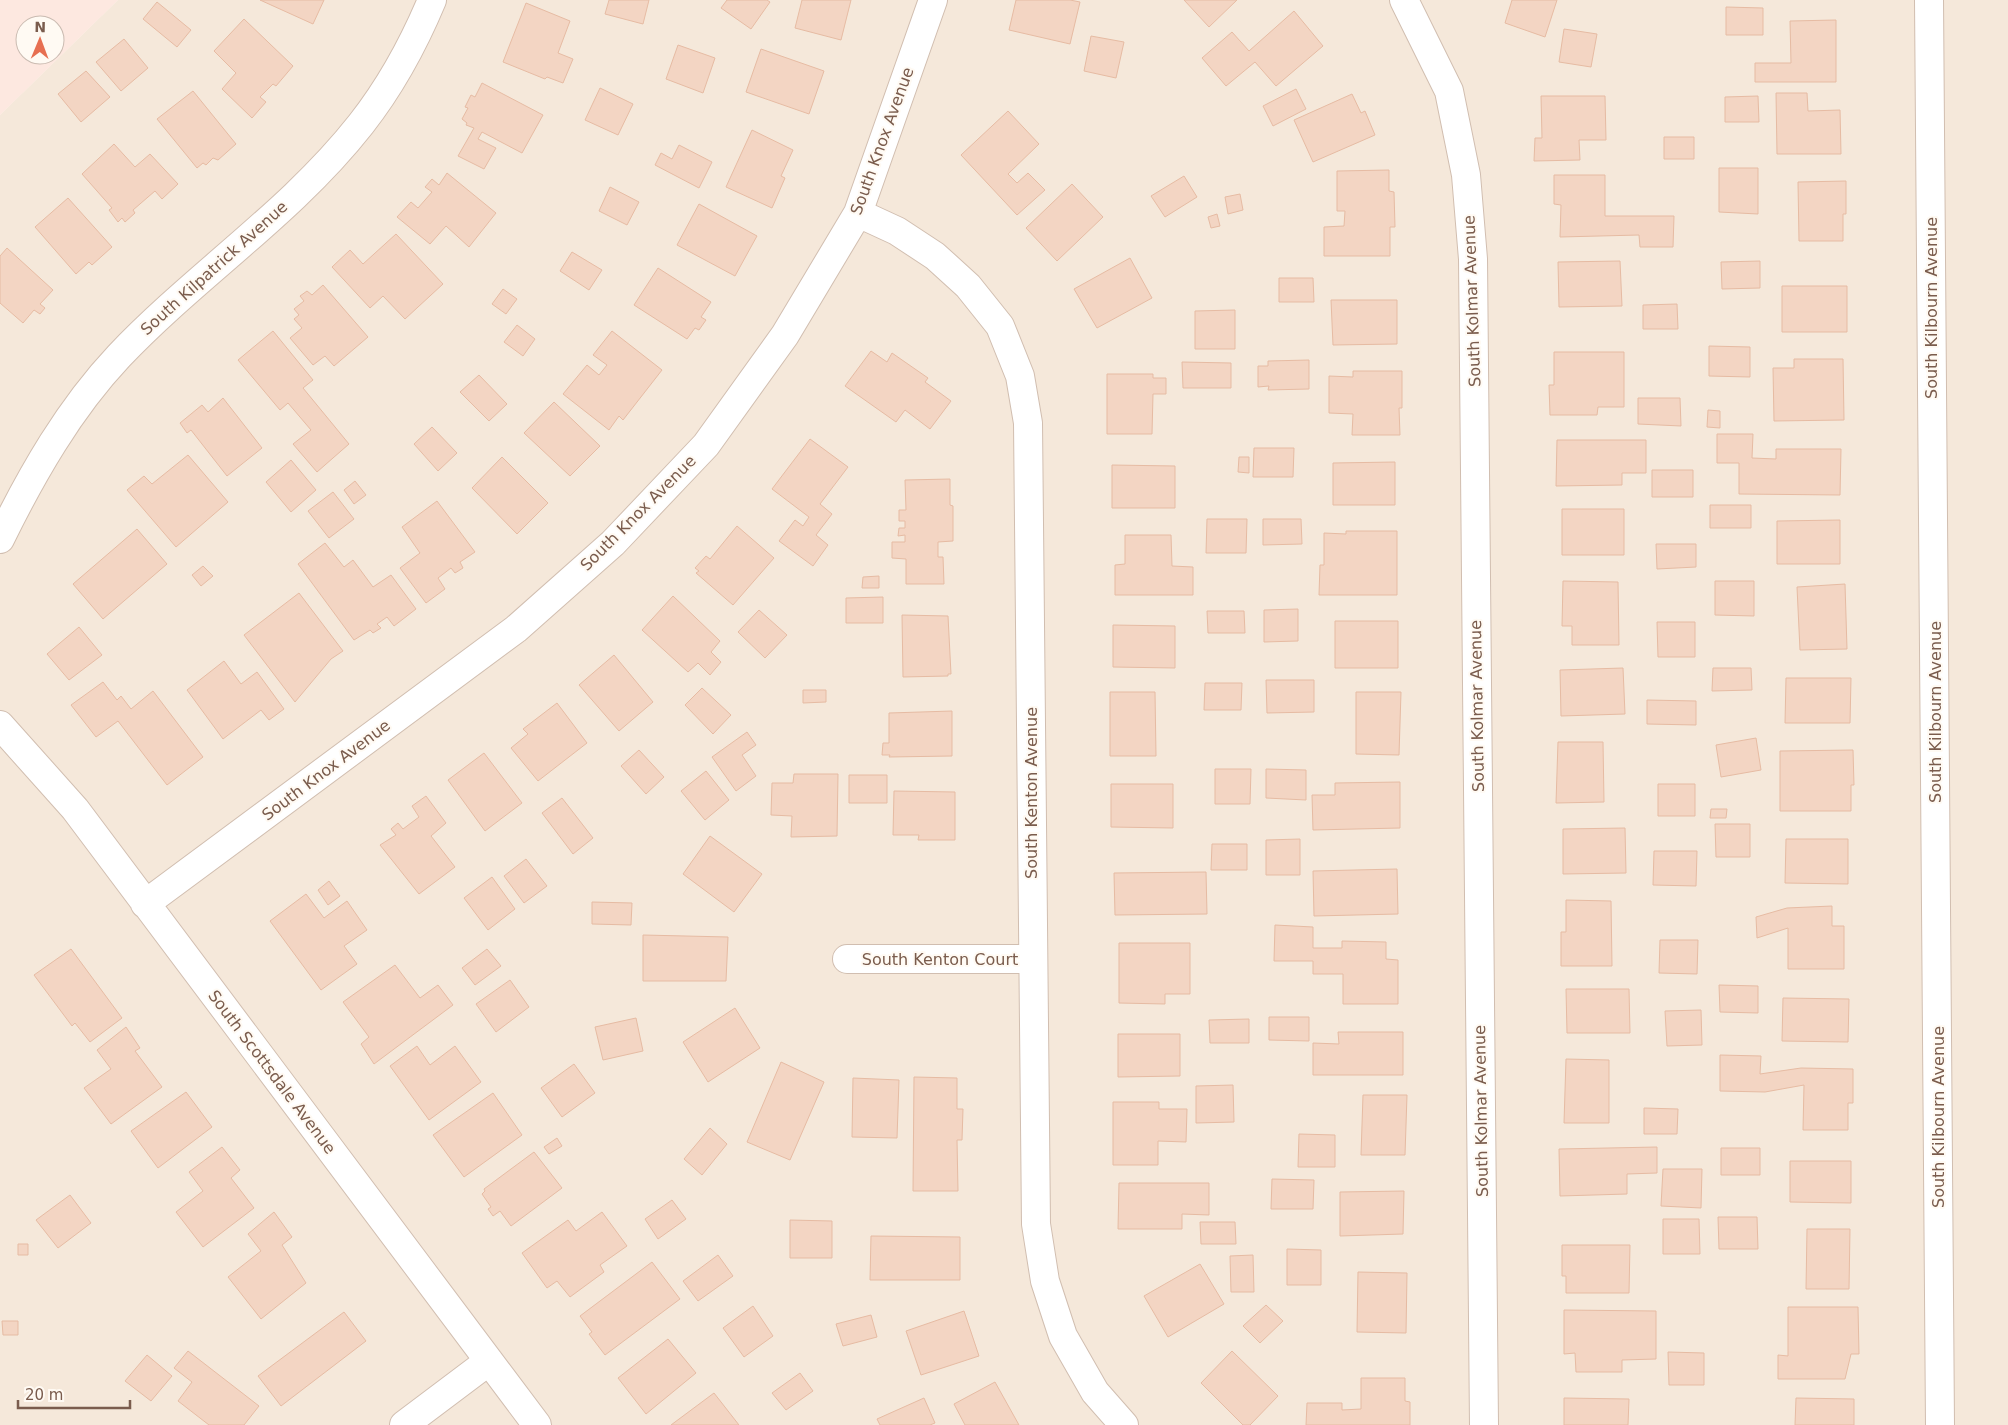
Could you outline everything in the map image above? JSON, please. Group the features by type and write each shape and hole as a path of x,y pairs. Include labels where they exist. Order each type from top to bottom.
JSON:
{"street":[{"name":"South Kilpatrick Avenue","path":"0,539 16,507 61,432 77,408 118,358 160,315 217,267 323,167 362,124 395,73 432,0"},
{"name":"South Knox Avenue","path":"146,904 516,629 613,543 706,445 785,335 858,213 933,0"},
{"name":"South Kolmar Avenue","path":"1404,0 1449,90 1466,175 1473,259 1484,1425"},
{"name":"South Kilbourn Avenue","path":"1929,0 1940,1425"},
{"name":"South Kenton Avenue","path":"858,213 897,231 935,256 968,286 1000,326 1020,376 1028,423 1036,1224 1045,1281 1063,1336 1095,1392 1124,1425"},
{"name":"South Scottsdale Avenue","path":"0,725 74,809 538,1425"},
{"name":"South Kenton Court","path":"847,959 1033,959"},
{"path":"404,1425 489,1361"}],"shaded area":[{"path":"0,0 118,0 65,52 65,15 15,15 15,65 51,65 0,115"},
{"path":"118,0 2008,0 2008,1425 0,1425 0,115 51,65 65,65 65,52"}],"building":[{"path":"260,0 324,0 313,24"},
{"path":"609,0 649,0 643,24 605,14"},
{"path":"727,0 767,0 770,2 751,29 721,8"},
{"path":"802,0 851,0 841,40 795,28"},
{"path":"1016,0 1070,0 1080,2 1070,44 1009,30"},
{"path":"1184,0 1237,0 1209,27"},
{"path":"1512,0 1557,0 1545,37 1505,23"},
{"path":"157,2 191,30 177,47 143,19"},
{"path":"526,3 570,21 558,53 573,59 563,83 547,77 545,79 503,62"},
{"path":"1726,7 1763,8 1763,35 1726,35"},
{"path":"1294,11 1323,46 1276,86 1255,62 1226,86 1202,58 1232,32 1249,51"},
{"path":"244,19 293,66 276,86 273,84 260,97 266,102 252,118 222,89 236,73 214,51"},
{"path":"1836,20 1836,82 1755,82 1755,63 1791,63 1790,21"},
{"path":"1564,29 1597,34 1591,67 1559,62"},
{"path":"1091,36 1124,42 1116,78 1084,71"},
{"path":"124,39 148,68 121,91 96,62"},
{"path":"678,45 715,58 703,93 666,79"},
{"path":"761,49 824,71 809,114 746,92"},
{"path":"86,71 110,97 81,122 58,94"},
{"path":"482,83 543,115 522,153 482,132 478,139 496,148 484,169 458,156 474,128 466,125 467,123 462,119 468,108 465,107 471,95 475,97"},
{"path":"600,88 633,104 618,135 585,120"},
{"path":"1296,89 1306,109 1273,126 1263,106"},
{"path":"193,91 236,144 218,160 213,158 206,165 203,163 197,168 157,119"},
{"path":"1776,93 1807,93 1808,111 1840,110 1841,154 1777,154"},
{"path":"1352,94 1361,113 1365,111 1375,135 1313,162 1294,120"},
{"path":"1541,96 1605,96 1606,140 1579,140 1580,160 1534,161 1535,138 1542,138"},
{"path":"1758,96 1759,122 1725,122 1725,97"},
{"path":"1008,111 1039,144 1008,174 1017,183 1028,173 1045,190 1017,215 961,155"},
{"path":"752,130 793,150 781,176 785,178 772,208 726,187"},
{"path":"1664,137 1694,137 1694,159 1664,159"},
{"path":"114,144 135,167 150,154 178,184 162,199 155,191 133,210 135,213 125,222 122,218 118,222 109,210 112,208 82,174"},
{"path":"679,145 712,162 699,188 655,165 661,153 672,159"},
{"path":"1719,168 1758,168 1758,214 1719,212"},
{"path":"1389,170 1389,191 1394,192 1395,227 1390,227 1390,256 1324,256 1324,227 1344,226 1345,211 1337,211 1337,171"},
{"path":"447,173 496,213 469,247 446,226 430,244 397,217 411,202 418,208 432,192 425,187 432,179 439,185"},
{"path":"1554,175 1605,175 1605,216 1674,216 1673,247 1640,247 1639,235 1560,237 1561,205 1554,204"},
{"path":"1184,176 1197,197 1165,217 1151,196"},
{"path":"1846,181 1846,214 1843,214 1843,241 1799,241 1798,182"},
{"path":"1072,184 1103,217 1057,261 1026,228"},
{"path":"610,187 639,202 627,225 599,211"},
{"path":"1240,194 1243,210 1228,214 1225,197"},
{"path":"68,198 112,247 92,265 89,262 76,274 35,227"},
{"path":"699,204 757,236 735,276 677,245"},
{"path":"1217,214 1220,226 1211,228 1208,217"},
{"path":"396,234 443,284 405,319 383,296 370,308 332,267 350,250 363,264"},
{"path":"7,248 53,290 40,304 45,308 40,314 34,310 23,323 0,303 0,256"},
{"path":"572,252 602,270 589,290 560,271"},
{"path":"1130,258 1152,298 1097,328 1074,289"},
{"path":"1620,261 1622,306 1559,307 1558,262"},
{"path":"1760,261 1760,288 1722,289 1721,262"},
{"path":"658,268 711,302 701,317 706,320 699,330 695,328 687,339 634,305"},
{"path":"1279,278 1313,278 1314,302 1279,302"},
{"path":"323,285 368,337 334,366 325,356 313,365 290,338 302,328 294,319 299,315 294,309 304,301 300,296 307,291 312,295"},
{"path":"1782,286 1847,286 1847,332 1782,332"},
{"path":"503,289 517,299 506,314 492,304"},
{"path":"1331,300 1397,300 1397,344 1333,345"},
{"path":"1677,304 1678,329 1643,329 1643,305"},
{"path":"1235,310 1235,349 1195,349 1195,311"},
{"path":"517,325 535,339 523,356 504,342"},
{"path":"273,331 313,380 303,388 349,444 317,472 293,444 311,430 288,403 280,410 238,360"},
{"path":"612,331 662,370 623,420 619,416 609,430 563,394 587,365 599,375 607,365 593,355"},
{"path":"1709,346 1750,347 1750,377 1709,376"},
{"path":"871,351 887,362 892,353 928,378 925,382 951,401 930,429 905,410 896,422 845,386"},
{"path":"1554,352 1624,352 1624,407 1598,407 1597,415 1550,415 1549,385 1554,385"},
{"path":"1794,359 1843,359 1844,420 1774,421 1773,368 1794,368"},
{"path":"1309,360 1309,389 1268,390 1269,386 1258,387 1258,366 1268,366 1268,361"},
{"path":"1182,362 1231,363 1231,388 1183,388"},
{"path":"1353,371 1402,371 1402,408 1399,408 1400,435 1352,435 1353,414 1329,413 1329,376 1353,377"},
{"path":"1107,374 1153,374 1153,378 1166,378 1166,394 1153,394 1152,434 1107,434"},
{"path":"479,375 507,404 489,421 460,392"},
{"path":"223,398 262,448 227,476 191,430 187,433 180,423 202,405 208,412"},
{"path":"1638,398 1680,398 1681,426 1638,424"},
{"path":"554,402 600,446 570,476 524,433"},
{"path":"1708,410 1720,411 1720,428 1707,427"},
{"path":"432,427 457,453 438,471 414,444"},
{"path":"1717,434 1753,434 1752,458 1776,459 1776,449 1841,449 1840,495 1739,494 1739,463 1717,463"},
{"path":"810,439 848,467 820,504 832,514 816,535 828,545 813,566 779,541 795,520 803,526 809,517 772,489"},
{"path":"1557,440 1646,440 1646,473 1622,473 1622,485 1556,486"},
{"path":"1254,448 1294,448 1293,477 1253,477"},
{"path":"188,455 228,502 176,547 127,490 144,476 152,484"},
{"path":"502,457 548,503 517,534 472,488"},
{"path":"1239,457 1249,457 1249,473 1238,472"},
{"path":"291,460 316,490 291,512 266,482"},
{"path":"1395,462 1395,505 1333,505 1333,463"},
{"path":"1112,465 1175,466 1175,508 1112,508"},
{"path":"1652,470 1693,470 1693,497 1652,497"},
{"path":"950,479 950,505 953,506 953,541 938,542 938,557 943,557 944,584 906,584 906,559 892,558 892,542 905,542 905,535 898,536 899,528 905,528 905,521 899,521 899,510 906,510 905,480"},
{"path":"355,481 366,495 354,504 344,490"},
{"path":"333,492 354,519 329,538 308,511"},
{"path":"437,501 475,552 460,562 463,568 455,573 451,568 438,578 445,589 426,603 400,568 420,553 402,527"},
{"path":"1710,505 1751,505 1751,528 1710,528"},
{"path":"1562,509 1624,509 1624,555 1562,555"},
{"path":"1207,519 1247,519 1246,553 1206,553"},
{"path":"1263,519 1301,519 1302,544 1263,545"},
{"path":"1840,520 1840,564 1777,564 1777,521"},
{"path":"737,526 774,558 733,605 696,573 699,571 695,568 706,556 710,559"},
{"path":"137,529 167,564 103,619 73,584"},
{"path":"1346,531 1397,531 1397,595 1319,595 1320,565 1324,565 1324,533 1346,534"},
{"path":"1125,535 1171,535 1172,566 1193,567 1193,595 1115,595 1115,565 1125,564"},
{"path":"325,543 344,567 353,560 373,587 391,575 416,609 394,626 387,617 377,624 381,628 373,633 370,630 354,640 298,564"},
{"path":"1656,544 1696,544 1696,567 1657,569"},
{"path":"203,566 213,576 201,586 192,575"},
{"path":"879,576 879,588 862,588 863,577"},
{"path":"1563,581 1618,582 1619,645 1572,645 1572,626 1562,626"},
{"path":"1715,581 1754,581 1754,616 1715,615"},
{"path":"1845,584 1847,649 1800,650 1797,587"},
{"path":"299,593 343,651 331,659 295,702 244,635"},
{"path":"673,596 720,641 711,652 721,662 710,675 698,663 688,672 642,630"},
{"path":"883,597 883,623 846,623 846,598"},
{"path":"1298,609 1298,641 1264,642 1264,610"},
{"path":"759,610 787,635 765,658 738,632"},
{"path":"1207,611 1244,611 1245,633 1208,633"},
{"path":"902,615 948,616 951,674 948,674 948,676 903,677"},
{"path":"1335,621 1398,621 1398,668 1335,668"},
{"path":"1657,622 1695,622 1695,657 1658,657"},
{"path":"1113,625 1175,626 1175,668 1113,667"},
{"path":"79,627 102,655 69,680 47,654"},
{"path":"614,655 653,702 619,731 579,685"},
{"path":"224,661 241,684 257,672 284,709 269,720 261,710 223,739 187,690"},
{"path":"1623,668 1625,714 1561,716 1560,670"},
{"path":"1713,668 1751,668 1752,690 1712,691"},
{"path":"1786,678 1851,678 1850,723 1785,723"},
{"path":"1266,680 1314,680 1314,712 1267,713"},
{"path":"103,682 117,700 121,696 131,709 153,691 203,757 167,785 118,721 96,737 71,705"},
{"path":"1205,683 1242,683 1241,710 1204,710"},
{"path":"702,688 731,715 713,734 685,705"},
{"path":"803,690 826,690 826,702 803,703"},
{"path":"1110,692 1155,692 1156,756 1110,756"},
{"path":"1356,692 1401,692 1399,755 1356,754"},
{"path":"1647,700 1696,701 1696,725 1647,724"},
{"path":"557,703 587,743 538,781 511,748 528,734 523,729"},
{"path":"952,711 952,756 889,757 890,755 882,755 883,743 889,743 889,713"},
{"path":"747,732 756,745 742,755 756,776 736,791 712,757"},
{"path":"1756,738 1761,770 1721,777 1716,745"},
{"path":"1558,742 1603,742 1604,802 1556,803"},
{"path":"639,750 664,777 646,794 621,766"},
{"path":"1853,750 1854,785 1851,785 1851,811 1780,811 1780,751"},
{"path":"484,753 522,803 485,831 448,780"},
{"path":"1215,769 1251,769 1250,804 1215,804"},
{"path":"1266,769 1306,770 1306,800 1266,798"},
{"path":"706,771 729,800 705,820 681,791"},
{"path":"794,774 838,774 837,836 791,837 792,816 771,815 772,783 793,783"},
{"path":"849,775 887,775 887,803 849,803"},
{"path":"1400,782 1400,828 1313,830 1312,795 1335,795 1335,783"},
{"path":"1111,784 1173,784 1173,828 1111,827"},
{"path":"1658,784 1695,784 1695,816 1658,816"},
{"path":"894,791 955,792 955,840 918,840 919,835 893,835"},
{"path":"426,796 446,823 431,836 455,867 419,894 380,845 396,835 391,829 398,823 403,829 419,817 412,806"},
{"path":"562,798 593,838 573,854 542,813"},
{"path":"1711,809 1727,809 1726,818 1710,818"},
{"path":"1715,824 1750,824 1750,857 1716,857"},
{"path":"1625,828 1626,873 1563,874 1563,829"},
{"path":"710,836 762,874 734,912 683,874"},
{"path":"1300,839 1300,875 1266,875 1266,840"},
{"path":"1786,839 1848,839 1848,884 1785,883"},
{"path":"1212,844 1247,844 1247,870 1211,870"},
{"path":"1654,851 1697,851 1696,886 1653,885"},
{"path":"526,859 547,886 524,903 504,876"},
{"path":"1397,869 1398,914 1314,916 1313,871"},
{"path":"1206,872 1207,914 1115,915 1114,873"},
{"path":"492,877 515,909 488,930 464,898"},
{"path":"329,881 340,896 328,905 318,890"},
{"path":"306,894 324,918 347,901 367,930 344,946 357,964 321,990 270,921"},
{"path":"1566,900 1611,901 1612,966 1561,966 1561,932 1566,932"},
{"path":"592,902 632,903 631,925 592,924"},
{"path":"1832,906 1832,926 1844,926 1844,969 1788,969 1788,928 1757,938 1756,917 1787,908"},
{"path":"1275,925 1313,927 1313,948 1342,948 1342,941 1386,942 1386,959 1398,960 1398,1004 1343,1004 1343,974 1313,974 1313,961 1274,961"},
{"path":"643,935 728,937 726,981 643,981"},
{"path":"1660,940 1698,940 1697,974 1659,973"},
{"path":"1119,943 1190,943 1190,994 1165,994 1165,1004 1119,1003"},
{"path":"71,949 122,1018 90,1042 75,1023 72,1026 34,975"},
{"path":"487,949 501,966 475,985 462,968"},
{"path":"395,965 420,998 438,985 453,1005 374,1064 361,1044 369,1037 343,1002"},
{"path":"510,980 529,1007 496,1032 476,1004"},
{"path":"1719,985 1758,986 1758,1013 1720,1012"},
{"path":"1566,989 1629,989 1630,1033 1567,1033"},
{"path":"1783,998 1849,999 1848,1042 1782,1041"},
{"path":"735,1008 760,1048 708,1082 683,1042"},
{"path":"1701,1010 1702,1045 1667,1046 1665,1011"},
{"path":"1269,1017 1309,1017 1309,1041 1269,1040"},
{"path":"636,1018 643,1051 603,1060 595,1027"},
{"path":"1249,1019 1249,1043 1210,1043 1209,1020"},
{"path":"126,1027 140,1048 135,1051 162,1087 111,1124 84,1088 111,1069 97,1050"},
{"path":"1338,1032 1403,1032 1403,1075 1313,1075 1313,1043 1339,1044"},
{"path":"1118,1034 1180,1034 1180,1076 1118,1077"},
{"path":"417,1046 430,1065 455,1046 481,1082 429,1120 390,1066"},
{"path":"1720,1055 1761,1056 1760,1074 1801,1068 1853,1069 1853,1103 1848,1103 1848,1130 1803,1130 1804,1085 1765,1092 1720,1091"},
{"path":"1566,1059 1609,1060 1609,1123 1564,1123"},
{"path":"781,1062 824,1082 790,1160 747,1142"},
{"path":"574,1064 595,1093 562,1117 541,1088"},
{"path":"914,1077 957,1078 957,1109 963,1109 962,1140 957,1140 958,1191 913,1191"},
{"path":"853,1078 899,1080 897,1138 852,1137"},
{"path":"1233,1085 1234,1122 1196,1123 1196,1086"},
{"path":"186,1092 212,1127 158,1168 131,1131"},
{"path":"493,1093 522,1135 464,1177 433,1135"},
{"path":"1363,1095 1407,1095 1405,1155 1361,1155"},
{"path":"1113,1102 1159,1102 1159,1109 1187,1109 1186,1142 1158,1141 1158,1165 1113,1165"},
{"path":"1644,1108 1678,1109 1677,1134 1644,1134"},
{"path":"710,1128 727,1144 702,1175 684,1159"},
{"path":"1299,1134 1335,1135 1335,1167 1298,1167"},
{"path":"557,1138 562,1146 549,1154 544,1147"},
{"path":"222,1147 240,1170 231,1178 254,1208 203,1247 176,1212 203,1191 189,1172"},
{"path":"1657,1147 1657,1173 1627,1174 1627,1194 1560,1196 1559,1149"},
{"path":"1721,1148 1760,1148 1760,1175 1721,1175"},
{"path":"534,1152 562,1188 511,1226 500,1211 493,1216 488,1209 491,1207 482,1194 485,1191 484,1189"},
{"path":"1790,1161 1851,1161 1851,1203 1790,1202"},
{"path":"1663,1169 1702,1169 1701,1208 1661,1206"},
{"path":"1272,1179 1314,1180 1313,1209 1271,1209"},
{"path":"1119,1183 1209,1183 1209,1215 1182,1214 1182,1229 1118,1229"},
{"path":"1404,1191 1403,1234 1340,1236 1340,1192"},
{"path":"70,1195 91,1223 58,1248 36,1220"},
{"path":"672,1200 686,1219 658,1239 645,1219"},
{"path":"274,1212 292,1237 282,1245 306,1283 261,1319 228,1277 261,1251 248,1234"},
{"path":"602,1212 627,1246 600,1265 604,1272 570,1297 557,1281 547,1288 522,1253 568,1220 576,1231"},
{"path":"1718,1217 1757,1217 1758,1249 1719,1249"},
{"path":"1663,1219 1699,1219 1700,1254 1663,1254"},
{"path":"790,1220 832,1221 832,1258 790,1258"},
{"path":"1200,1222 1235,1222 1236,1244 1201,1244"},
{"path":"1807,1229 1850,1229 1849,1289 1806,1289"},
{"path":"871,1236 960,1237 960,1280 870,1280"},
{"path":"18,1244 28,1244 28,1255 18,1255"},
{"path":"1562,1245 1630,1245 1629,1293 1566,1293 1566,1276 1562,1276"},
{"path":"1287,1249 1321,1250 1321,1285 1287,1285"},
{"path":"718,1255 733,1276 698,1301 683,1281"},
{"path":"1253,1255 1254,1292 1231,1292 1230,1256"},
{"path":"652,1262 680,1299 605,1355 589,1334 592,1332 580,1316"},
{"path":"1200,1264 1224,1304 1168,1337 1144,1296"},
{"path":"1358,1272 1407,1273 1406,1333 1357,1332"},
{"path":"1266,1305 1283,1321 1260,1343 1243,1326"},
{"path":"753,1306 773,1336 744,1357 723,1328"},
{"path":"1788,1307 1858,1307 1859,1354 1851,1354 1845,1379 1778,1379 1778,1355 1788,1356"},
{"path":"1564,1310 1656,1311 1656,1359 1622,1360 1622,1372 1576,1372 1575,1353 1564,1354"},
{"path":"964,1311 979,1356 921,1375 906,1331"},
{"path":"344,1312 366,1341 281,1406 258,1376"},
{"path":"871,1315 877,1337 843,1346 836,1324"},
{"path":"2,1321 18,1321 18,1335 3,1335"},
{"path":"668,1339 696,1373 646,1414 618,1378"},
{"path":"188,1351 259,1406 244,1425 209,1425 178,1401 192,1382 174,1368"},
{"path":"1232,1351 1278,1396 1250,1425 1243,1425 1201,1383"},
{"path":"1668,1352 1704,1353 1704,1385 1669,1385"},
{"path":"147,1355 172,1376 151,1401 125,1381"},
{"path":"800,1373 813,1391 786,1410 772,1393"},
{"path":"1361,1378 1405,1378 1405,1401 1410,1402 1410,1425 1306,1425 1307,1403 1342,1403 1342,1410 1361,1409"},
{"path":"995,1382 1019,1425 965,1425 954,1404"},
{"path":"714,1393 739,1425 671,1425"},
{"path":"924,1398 935,1423 930,1425 880,1425 877,1419"},
{"path":"1564,1398 1629,1399 1628,1425 1564,1425"},
{"path":"1796,1398 1854,1399 1854,1425 1795,1425"}]}
